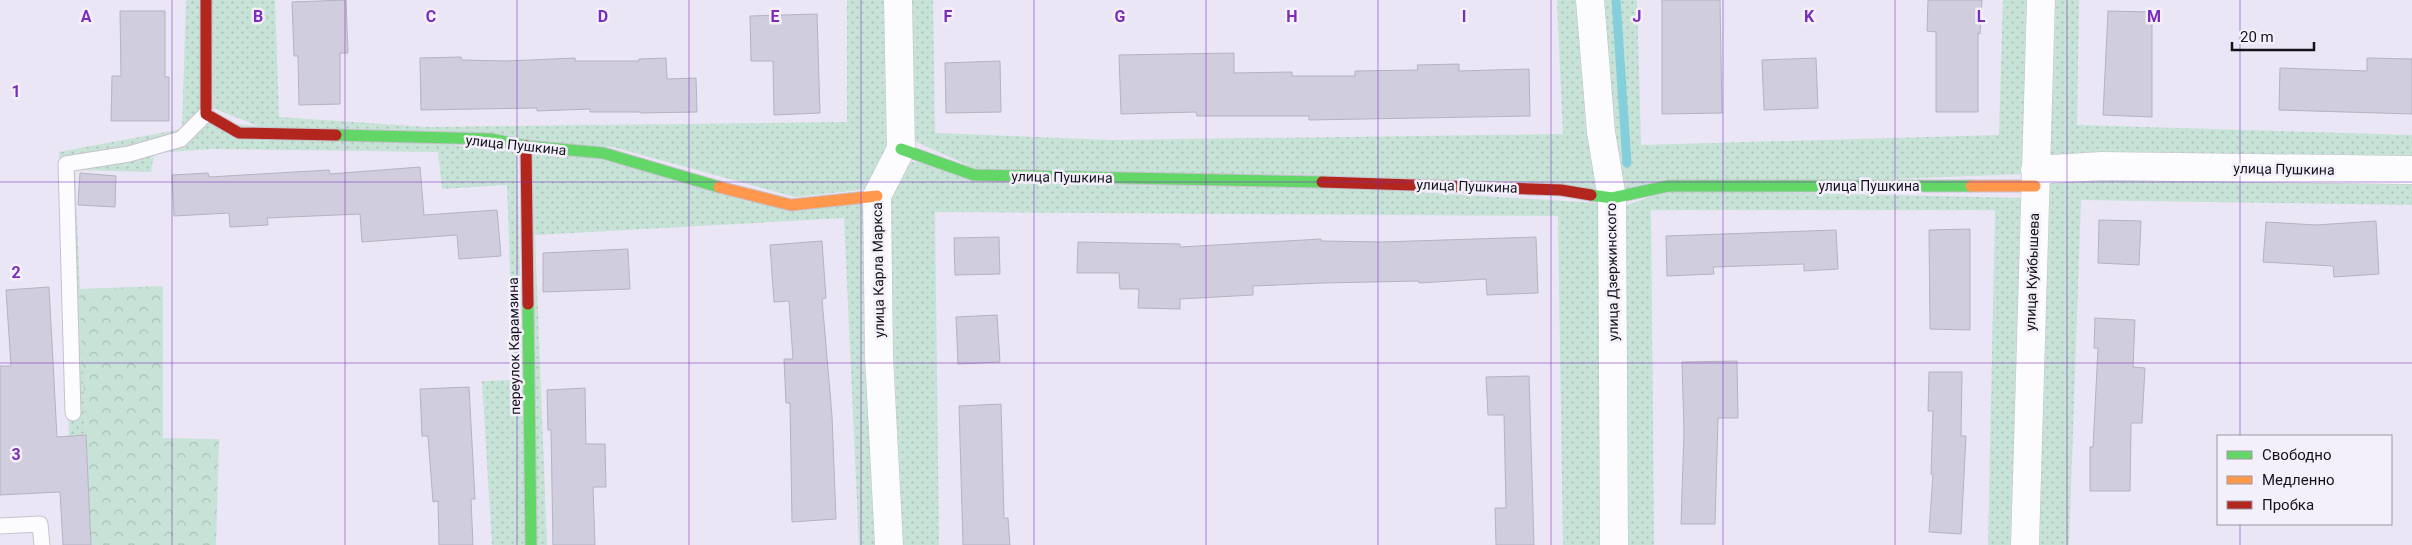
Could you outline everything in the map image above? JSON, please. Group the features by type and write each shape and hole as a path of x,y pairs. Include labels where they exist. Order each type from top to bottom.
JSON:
{"street":[{"path":"206,0 206,114"},
{"name":"улица Карла Маркса","path":"889,545 880,357 877,196 901,149 898,0"},
{"name":"улица Дзержинского","path":"1590,0 1601,132 1612,198 1614,545"},
{"name":"улица Куйбышева","path":"2025,545 2041,0"},
{"name":"улица Пушкина","path":"206,114 239,133 491,140 526,146 603,153 752,197 791,205 877,196"},
{"name":"переулок Карамзина","path":"526,146 531,545"},
{"name":"улица Пушкина","path":"901,149 974,175 1402,183 1561,190 1612,198 1668,186 2035,178 2102,166 2412,170"}],"lane":[{"path":"73,413 66,164 129,154 181,139 206,114"},
{"path":"0,526 40,524 42,545"}],"green space":[{"path":"186,0 199,0 205,121 517,151 526,545 492,545 482,381 514,380 507,185 442,189 438,152 212,149 154,153 151,172 75,170 86,435 69,436 59,152 182,129"},
{"path":"212,0 275,0 279,117 427,127 847,122 847,0 889,0 892,143 869,189 795,197 613,147 263,128 213,108"},
{"path":"905,0 933,0 935,133 1112,140 1563,134 1557,0 1584,0 1600,190 974,168 910,139"},
{"path":"1595,0 1637,0 1641,145 1999,135 2003,0 2031,0 2025,174 1621,189"},
{"path":"2051,0 2079,0 2077,125 2412,135 2412,164 2046,161"},
{"path":"532,152 600,159 751,202 870,202 884,545 859,545 844,218 535,235 547,545 535,545"},
{"path":"912,162 1599,203 1607,545 1563,545 1558,216 935,212 939,545 894,545 886,199 902,168"},
{"path":"2047,176 2412,176 2412,205 2081,200 2069,545 2036,545"},
{"path":"1669,190 2023,198 2014,545 1988,545 1995,210 1651,210 1654,545 1621,545 1619,208"},
{"path":"163,286 163,438 219,439 216,545 91,545 79,289"}],"building":[{"path":"346,0 348,53 340,53 340,104 299,105 298,56 294,56 292,2"},
{"path":"1662,0 1720,0 1722,113 1662,114"},
{"path":"1928,0 1982,0 1980,34 1978,33 1978,112 1936,112 1936,32 1927,31"},
{"path":"120,11 165,11 165,77 169,77 169,121 111,121 112,76 121,76"},
{"path":"2108,11 2152,12 2152,117 2103,115"},
{"path":"817,14 820,113 774,115 773,61 751,61 750,16"},
{"path":"1234,53 1234,73 1292,72 1292,76 1355,76 1355,71 1418,70 1417,65 1459,64 1459,71 1529,69 1530,116 1309,120 1309,116 1197,116 1196,112 1121,114 1119,55"},
{"path":"461,57 462,60 506,61 575,58 575,61 639,61 639,59 666,58 667,79 696,78 697,112 590,112 590,109 537,111 537,108 421,110 420,58"},
{"path":"1816,58 1818,108 1764,110 1762,60"},
{"path":"2367,58 2412,59 2412,114 2279,110 2280,68 2367,71"},
{"path":"1000,61 1001,112 946,113 945,63"},
{"path":"420,167 424,215 497,210 501,256 459,259 457,235 362,242 360,214 267,218 268,225 230,227 229,213 174,216 172,175 208,173 209,177 329,170 330,174"},
{"path":"80,173 116,176 115,207 78,205"},
{"path":"2099,220 2141,221 2139,265 2098,263"},
{"path":"2376,221 2379,274 2334,277 2333,266 2263,262 2266,222 2316,225"},
{"path":"1970,229 1970,330 1930,329 1929,230"},
{"path":"1836,230 1838,269 1804,271 1804,264 1713,267 1714,274 1667,276 1666,236"},
{"path":"999,237 1000,274 955,275 954,238"},
{"path":"1536,237 1538,293 1487,295 1486,279 1419,283 1419,281 1323,283 1253,286 1253,295 1180,299 1180,309 1138,308 1139,289 1120,289 1119,273 1077,273 1078,242 1180,244 1180,247 1321,239 1321,241 1382,242"},
{"path":"822,241 826,298 822,299 832,416 836,519 792,522 790,403 786,403 784,359 793,359 789,301 774,302 770,245"},
{"path":"628,249 630,289 543,292 543,253"},
{"path":"49,287 57,437 86,435 91,545 63,545 60,492 0,495 0,366 11,366 6,290"},
{"path":"997,315 1000,362 958,364 956,317"},
{"path":"2095,318 2135,320 2133,367 2145,368 2142,423 2131,423 2130,491 2090,491 2090,447 2093,447 2098,348 2094,348"},
{"path":"1737,361 1738,418 1718,418 1715,524 1681,524 1684,432 1682,362"},
{"path":"1929,372 1962,372 1961,436 1966,436 1961,534 1929,532 1933,474 1931,474 1933,411 1928,411"},
{"path":"1529,376 1534,545 1496,545 1495,508 1506,508 1504,415 1488,415 1486,377"},
{"path":"469,387 475,499 471,499 473,545 439,545 438,501 433,502 428,436 422,436 420,389"},
{"path":"585,388 586,444 605,444 606,487 593,487 595,545 553,545 551,430 548,430 547,390"},
{"path":"1001,404 1004,518 1008,518 1010,545 963,545 959,406"}],"waterway":[{"path":"1616,0 1627,163"}],"traffic: fast":[{"path":"336,135 491,139 526,146 603,153 719,187"},
{"path":"901,149 974,175 1322,182"},
{"path":"1591,195 1612,198 1668,186 1971,186"},
{"path":"528,304 531,545"}],"traffic: slow":[{"path":"1971,186 2035,186"},
{"path":"719,187 791,205 877,196"}],"traffic: jam":[{"path":"206,0 206,114 239,133 336,135"},
{"path":"526,146 528,304"},
{"path":"1322,182 1561,190 1591,195"}]}
